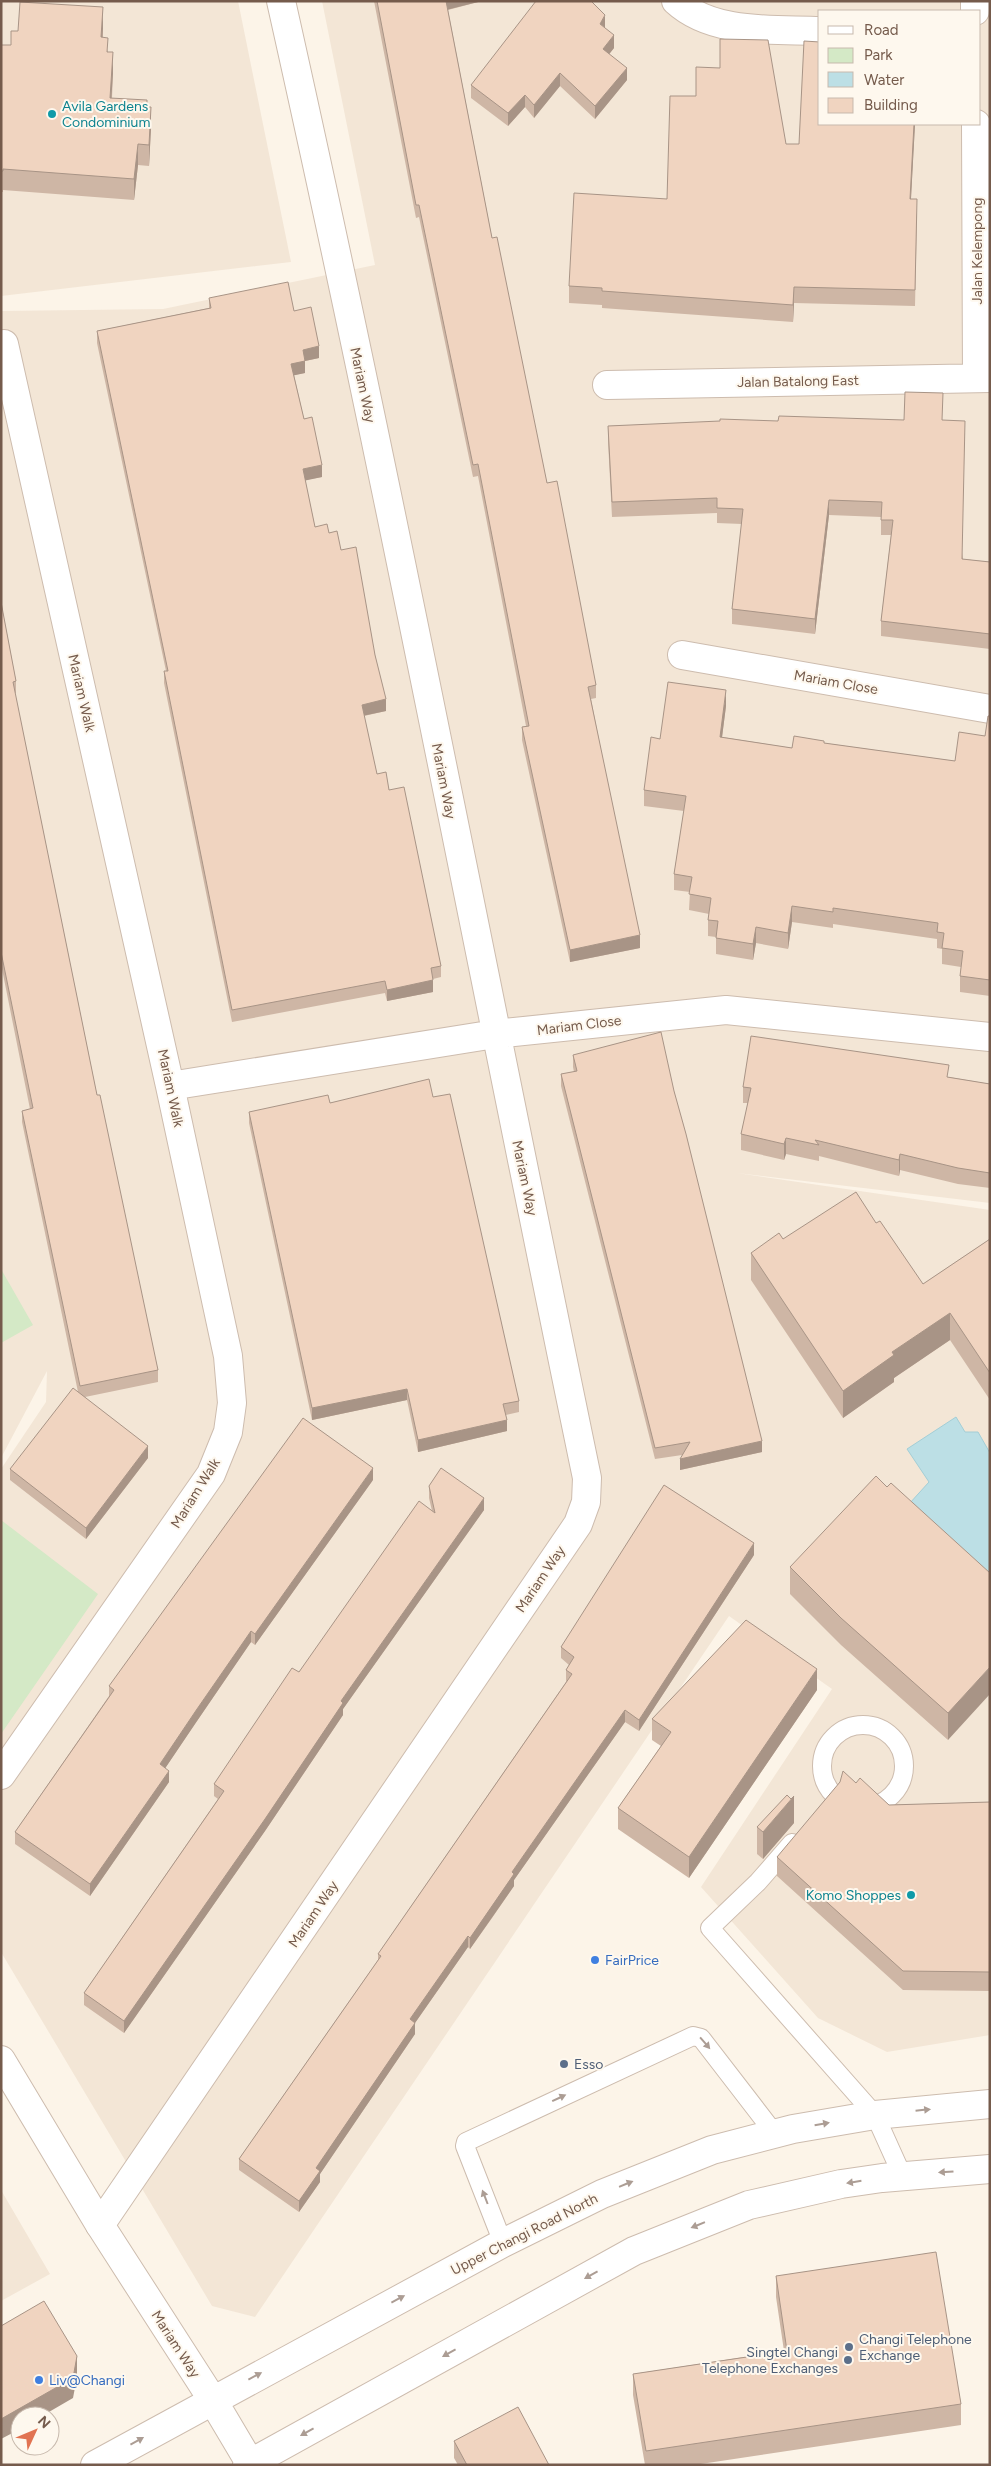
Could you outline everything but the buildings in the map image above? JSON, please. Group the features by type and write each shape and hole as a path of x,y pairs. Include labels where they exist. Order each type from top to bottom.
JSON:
{"street":[{"name":"Mariam Way","path":"100,2226 578,1524 586,1502 587,1478 334,243 281,1"},
{"path":"676,1 698,17 720,24 818,31"},
{"name":"Jalan Kelempong","path":"976,125 984,378"},
{"name":"Mariam Walk","path":"1,1775 211,1474 228,1432 232,1403 228,1356 170,1086 4,344"},
{"name":"Jalan Batalong East","path":"607,385 984,378"},
{"name":"Mariam Close","path":"682,655 990,709"},
{"name":"Mariam Close","path":"170,1086 495,1034 726,1010 990,1037"},
{"name":"Mariam Way","path":"1,2060 100,2226 212,2399 249,2464"},
{"name":"Upper Changi Road North","path":"95,2465 212,2399 503,2243 602,2194 712,2150 774,2134 875,2115 990,2104"},
{"path":"249,2464 634,2251 749,2205 841,2184 902,2175 990,2169"}],"lane":[{"path":"868,1725 887,1732 900,1747 906,1767 901,1786 888,1801 869,1808 849,1806 832,1794 822,1776 822,1757 832,1738 848,1727 868,1725"},
{"path":"820,1809 832,1794"},
{"path":"802,1831 758,1882 710,1928 875,2115 902,2175"},
{"path":"503,2243 465,2146 466,2142 693,2036 702,2038 774,2134"}],"shaded area":[{"path":"1,1 238,1 291,262 1,296"},
{"path":"322,1 990,1 990,1203 737,1173 990,1210 990,2035 887,2052 818,2018 701,1887 832,1689 729,1616 255,2317 212,2306 1,1952 1,1469 46,1402 47,1371 1,1458 1,311 163,309 375,265"},
{"path":"1,2190 50,2274 1,2301"}],"green space":[{"path":"1,1269 33,1325 1,1343"},
{"path":"1,1520 98,1594 1,1734"}],"water":[{"path":"956,1417 965,1432 978,1432 990,1453 990,1578 909,1504 929,1482 907,1449"}],"place":[{"name":"Avila Gardens Condominium","path":"52,114"},
{"name":"Komo Shoppes","path":"911,1895"},
{"name":"FairPrice","path":"595,1960"},
{"name":"Esso","path":"564,2064"},
{"name":"Changi Telephone Exchange","path":"849,2347"},
{"name":"Singtel Changi Telephone Exchanges","path":"848,2360"},
{"name":"Liv@Changi","path":"39,2380"}]}
